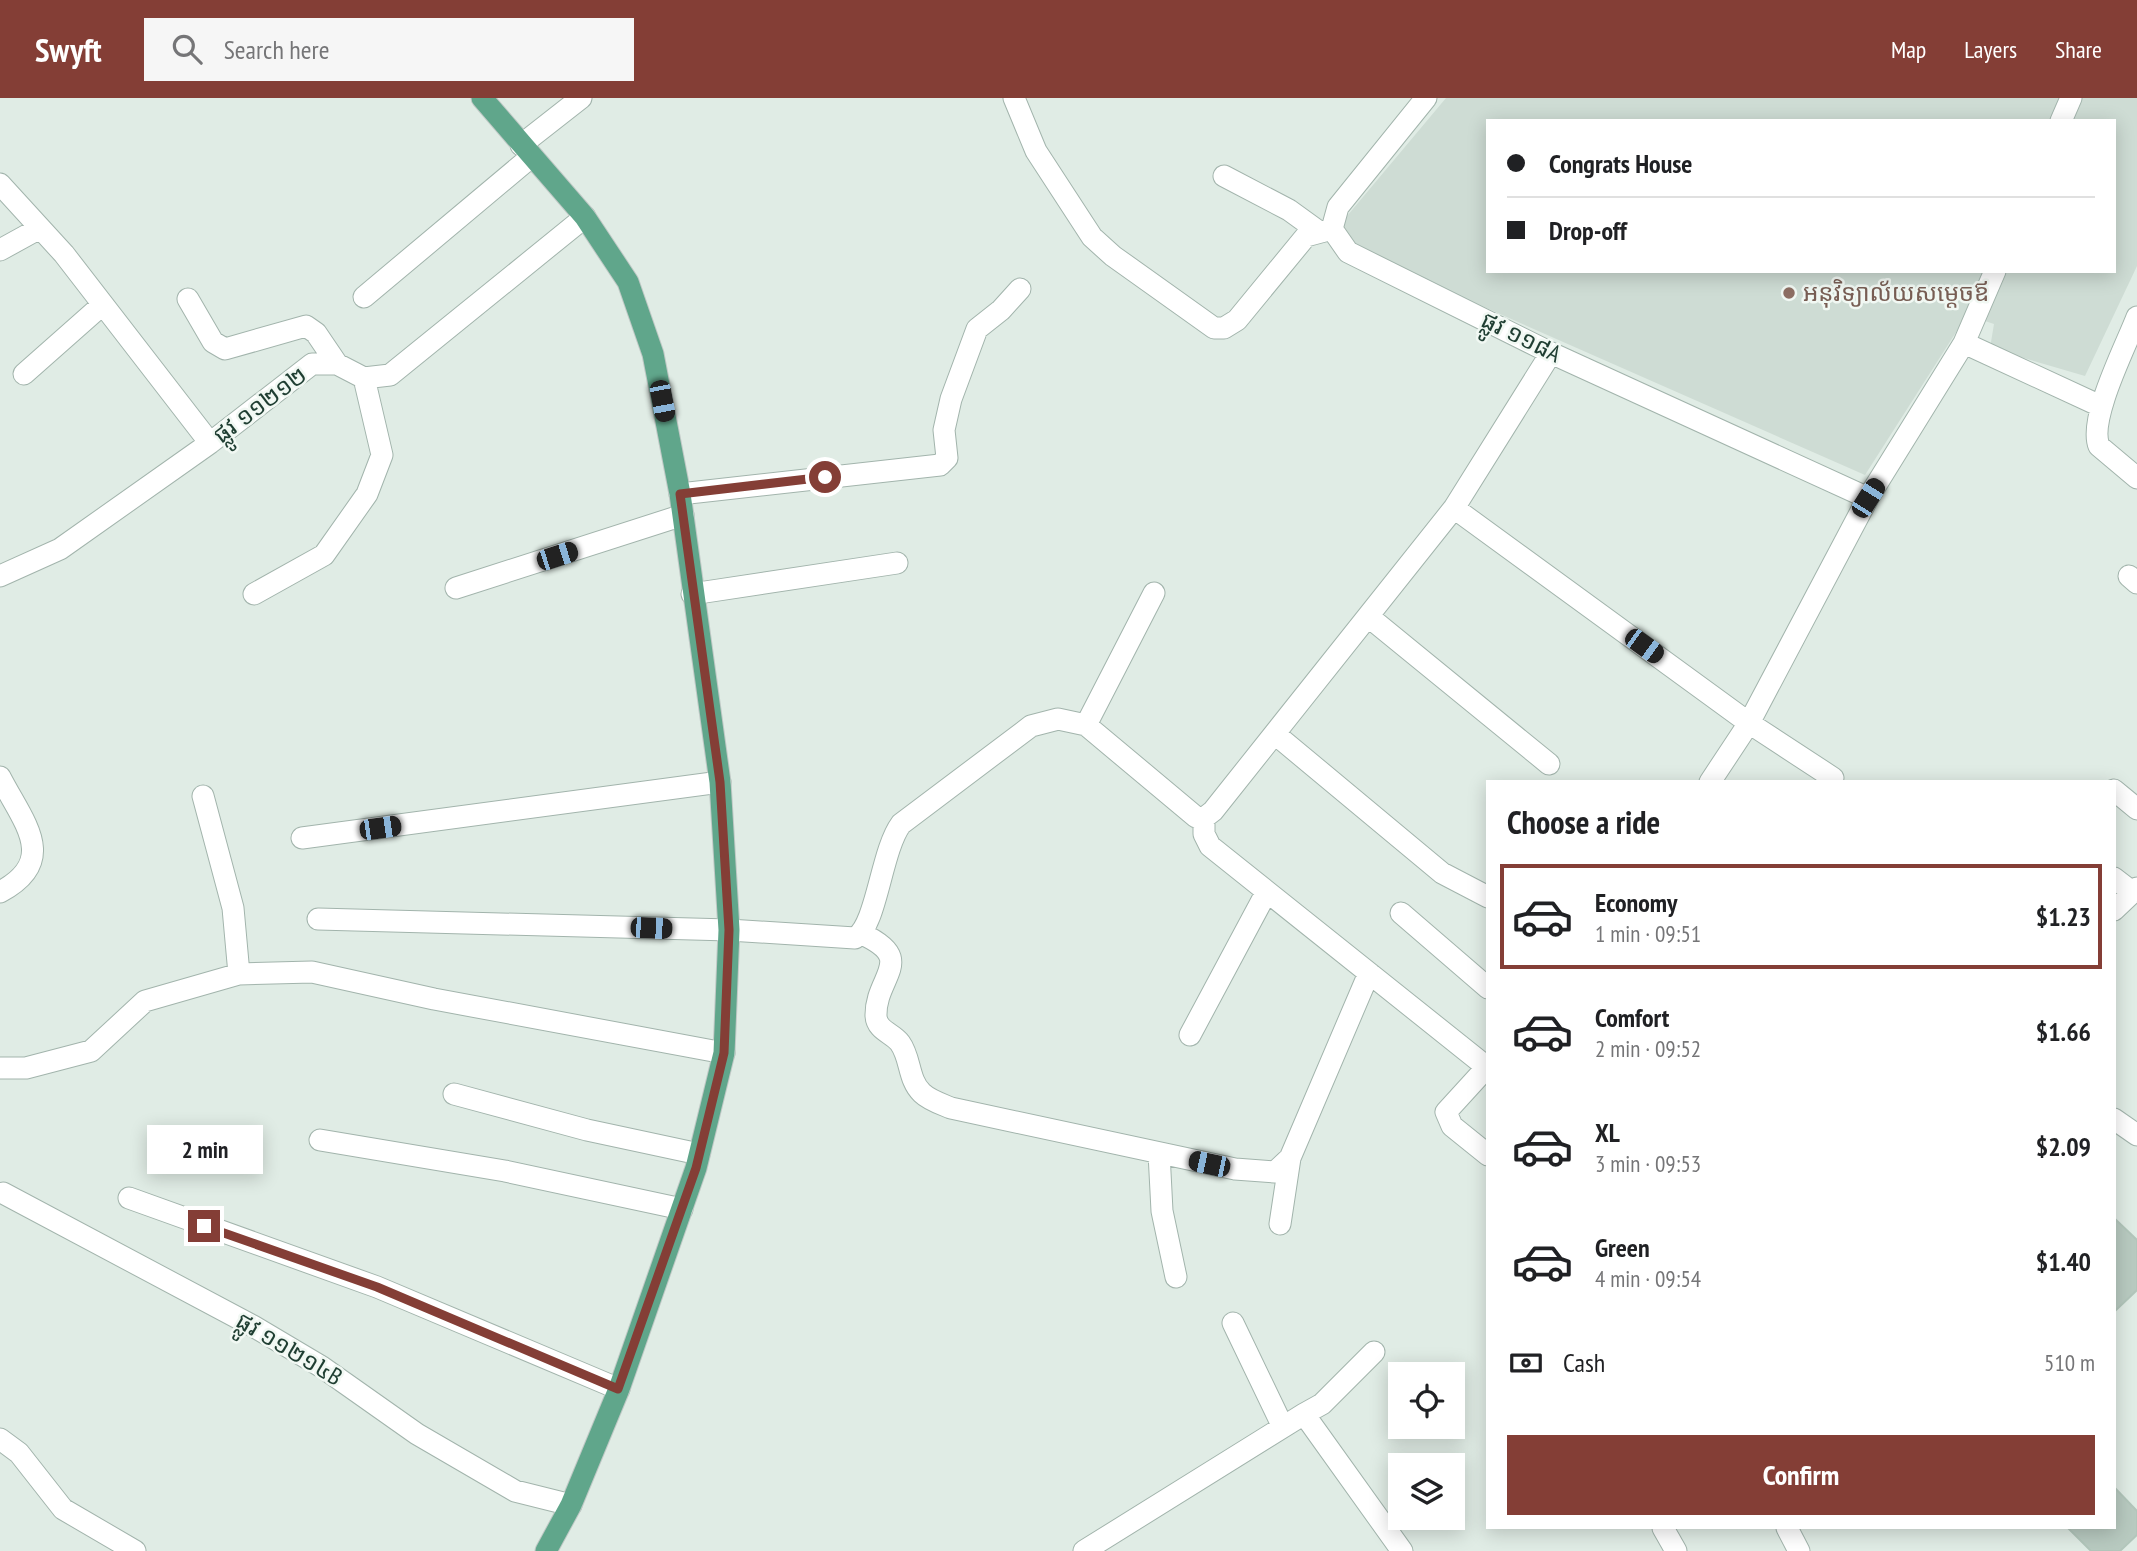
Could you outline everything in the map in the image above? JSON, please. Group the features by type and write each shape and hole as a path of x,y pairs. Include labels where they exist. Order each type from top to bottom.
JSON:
{"main road":[{"path":"482,98 585,217 628,282 653,354 680,494 720,782 729,930 724,1053 699,1154 618,1389 571,1505 546,1551"}],"street":[{"path":"364,297 581,98"},
{"path":"1014,98 1036,151 1092,237 1113,256 1214,328 1224,328 1237,320 1306,236 1325,230 1338,207 1426,98"},
{"path":"2062,119 2071,98"},
{"name":"ផ្លូវ ១១៨A","path":"1224,176 1325,230 1348,252 1552,353 1868,498"},
{"path":"0,184 64,254 210,443"},
{"path":"254,594 324,555 367,494 382,455 364,378 390,375 585,217"},
{"path":"0,250 40,228"},
{"path":"1711,780 1749,723 1868,498 1964,343 1994,273"},
{"path":"680,494 940,465 947,458 944,430 951,399 977,330 1020,289"},
{"path":"188,299 213,342 225,349 306,326 316,333 337,365"},
{"path":"24,374 102,305"},
{"path":"2137,317 2103,401 2096,433 2099,446 2137,478"},
{"path":"1964,343 2096,404 2103,401"},
{"path":"318,919 729,930 855,938 862,934 888,846 901,824 1031,726 1058,719 1086,725 1196,817 1204,818 1213,811 1454,508 1552,353"},
{"name":"ផ្លូវ ១១២១២","path":"3,573 60,549 210,443 312,364 337,365 364,378"},
{"path":"1454,508 1749,723 1833,779"},
{"path":"456,588 683,515"},
{"path":"692,594 897,563"},
{"path":"1086,725 1154,593"},
{"path":"1369,617 1549,764"},
{"path":"1275,734 1442,873 1486,896"},
{"path":"0,778 31,838 33,864 20,881 0,892"},
{"path":"302,838 720,782"},
{"path":"2116,792 2137,809"},
{"path":"203,796 233,908 239,974"},
{"path":"1204,818 1204,834 1210,846 1486,1066"},
{"path":"2116,879 2135,890 2116,908"},
{"path":"1190,1035 1266,893"},
{"path":"1401,913 1486,986"},
{"path":"862,934 887,948 892,961 876,1014 879,1026 903,1046 916,1087 924,1096 951,1108 1256,1173 1275,1172 1290,1158"},
{"path":"0,1068 26,1068 91,1051 145,1001 239,974 312,972 434,999 724,1053"},
{"path":"1280,1224 1290,1158 1369,973"},
{"path":"1486,1068 1446,1112 1452,1126 1486,1153"},
{"path":"454,1094 587,1130 699,1154"},
{"path":"2116,1120 2137,1135"},
{"path":"320,1140 505,1171 682,1209"},
{"path":"1159,1153 1162,1212 1176,1277"},
{"name":"ផ្លូវ ១១២១៤B","path":"4,1193 253,1326 322,1367 417,1434 515,1491 571,1505"},
{"path":"129,1198 377,1287 618,1389"},
{"path":"1233,1323 1282,1425"},
{"path":"1084,1551 1282,1425 1322,1404 1374,1352"},
{"path":"1304,1414 1402,1551"},
{"path":"0,1439 19,1452 63,1509 135,1551"},
{"path":"1664,1529 1676,1551"},
{"path":"1788,1529 1799,1551"}],"shaded area":[{"name":"អនុវិទ្យាល័យសម្តេចឪ","path":"1446,98 2137,98 2137,266 2085,376 1990,348 1994,324 1967,315 1865,475 1357,251 1346,237 1342,222"}],"building":[{"path":"2116,1220 2137,1240 2137,1290 2116,1310"},
{"path":"2116,1489 2137,1511 2137,1535 2120,1551 2091,1551 2069,1529 2116,1529"}],"place":[{"name":"អនុវិទ្យាល័យសម្តេចឪ","path":"1789,293"}],"route":[{"path":"204,1226 377,1287 618,1389 696,1168 724,1053 729,930 720,782 680,494 825,477"}]}
